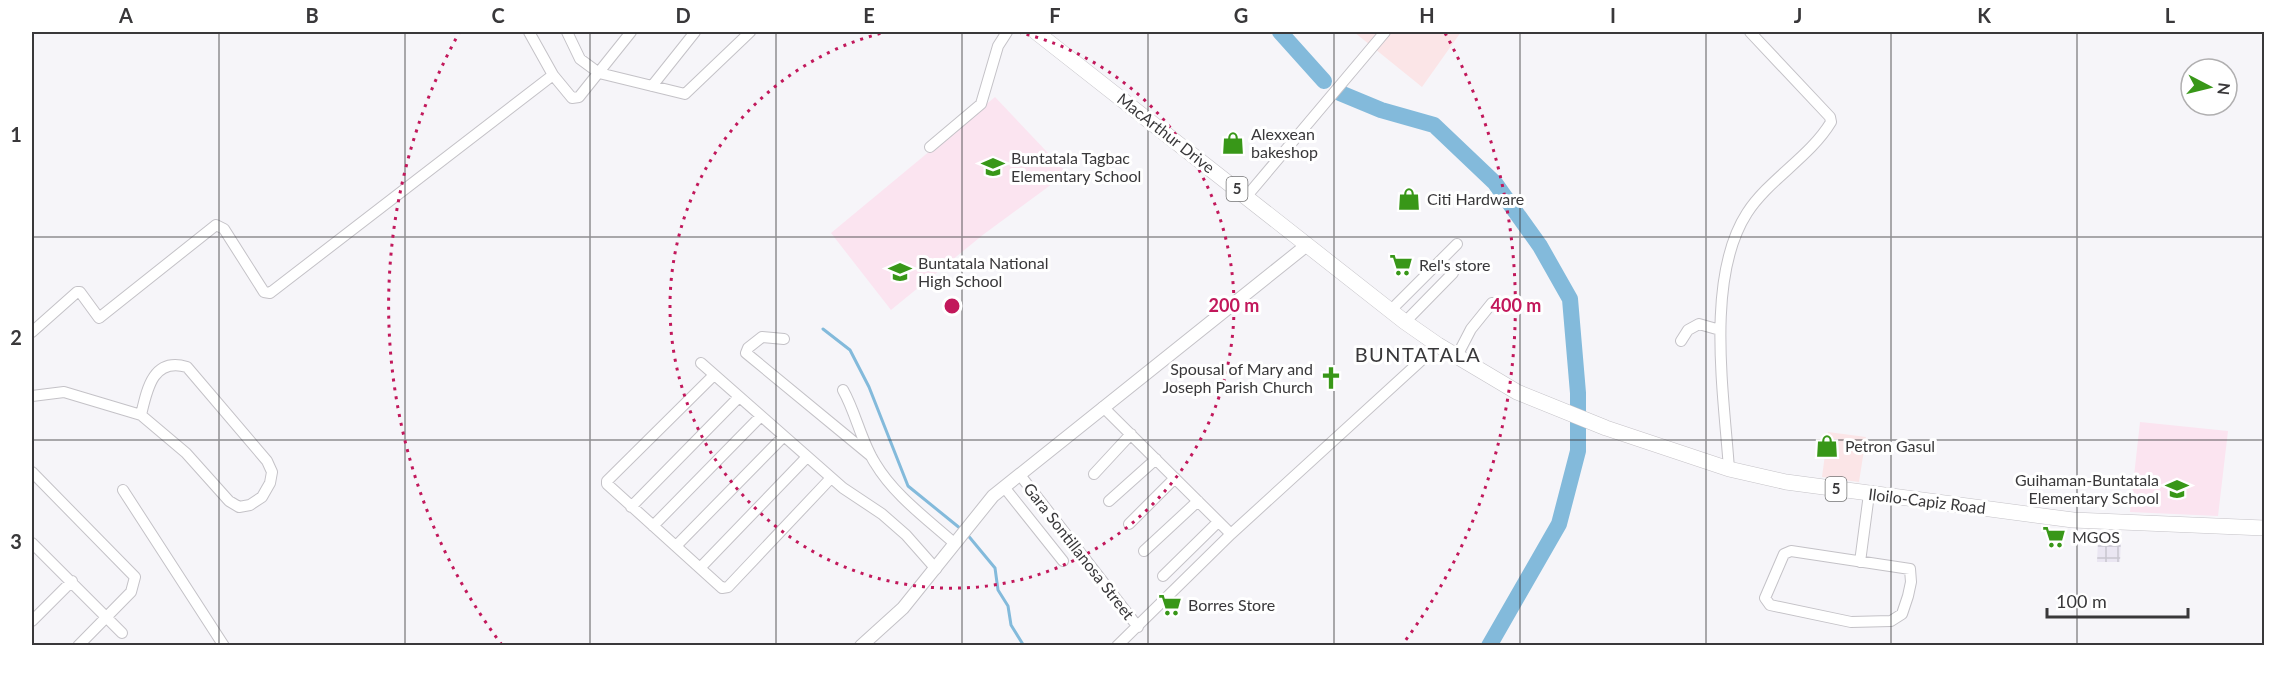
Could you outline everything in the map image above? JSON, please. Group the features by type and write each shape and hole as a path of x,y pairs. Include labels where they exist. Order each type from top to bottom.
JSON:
{"main road":[{"name":"MacArthur Drive","path":"1036,32 1390,311 1438,345"},
{"name":"Iloilo-Capiz Road","path":"1438,345 1517,392 1562,412 1729,469 1786,482 2073,520 2265,528"}],"street":[{"path":"529,32 553,75 572,98 584,93 631,32"},
{"path":"567,32 580,59 599,73 688,93 750,32"},
{"path":"930,147 981,104 998,46 1007,32"},
{"path":"1246,197 1385,32"},
{"path":"1729,469 1720,330 1724,286 1734,243 1748,211 1831,122 1830,117 1750,32"},
{"path":"652,86 688,34"},
{"path":"32,332 77,292 80,292 99,318 216,225 224,229 264,292 270,293 553,75"},
{"path":"1390,311 1457,244"},
{"path":"861,645 903,608 936,569 973,519 1004,487 1307,245"},
{"path":"1405,322 1453,273"},
{"path":"1457,356 1471,329 1492,303"},
{"path":"1681,341 1688,330 1699,324 1720,330"},
{"path":"784,339 762,337 746,353 871,456 901,497 956,540"},
{"path":"1117,645 1231,534 1438,345"},
{"path":"32,396 64,392 141,415 186,453 229,501 239,507 250,505 262,497 270,483 272,472 267,461 187,367 174,363 162,367 149,384 141,415"},
{"path":"701,363 831,478 906,535 936,569"},
{"path":"714,375 607,481 609,488 722,588 728,587 831,478"},
{"path":"843,390 856,414 871,456"},
{"path":"631,507 739,397"},
{"path":"1103,407 1231,534"},
{"path":"653,526 761,416"},
{"path":"1094,474 1131,434"},
{"path":"676,546 784,436"},
{"path":"700,568 807,457"},
{"path":"1109,501 1156,459"},
{"path":"32,472 135,577 131,592 78,645"},
{"name":"Gara Sontillanosa Street","path":"1020,475 1138,627"},
{"path":"1129,524 1175,478"},
{"path":"1004,487 1063,561"},
{"path":"123,490 224,645"},
{"path":"1860,562 1869,494"},
{"path":"1144,551 1198,501"},
{"path":"1163,576 1218,522"},
{"path":"34,550 72,580 122,633"},
{"path":"1791,551 1860,562 1904,567 1911,571 1908,596 1897,619 1851,622 1774,607 1765,601 1785,553 1791,551"},
{"path":"32,621 72,580"}],"shaded area":[{"path":"1354,32 1461,32 1422,87"},
{"path":"995,97 1067,173 984,234 891,310 831,233"},
{"name":"Guihaman-Buntatala Elementary School","path":"2140,422 2228,431 2218,516 2130,512"},
{"path":"1828,432 1866,437 1859,482 1822,477"},
{"path":"2098,540 2121,540 2120,562 2097,562"}],"waterway":[{"path":"1280,32 1324,81"},
{"path":"1340,93 1381,110 1434,125 1495,183 1540,246 1570,299 1578,393 1578,451 1559,524 1489,646"},
{"path":"823,329 850,350 869,387 908,486 961,529"},
{"path":"966,533 995,568 998,590 1008,606 1011,625 1024,646"}],"place":[{"name":"Alexxean bakeshop","path":"1233,143"},
{"name":"Buntatala Tagbac Elementary School","path":"993,167"},
{"name":"Citi Hardware","path":"1409,199"},
{"name":"Rel's store","path":"1401,265"},
{"name":"Buntatala National High School","path":"900,272"},
{"name":"Spousal of Mary and Joseph Parish Church","path":"1331,378"},
{"name":"Petron Gasul","path":"1827,446"},
{"name":"Guihaman-Buntatala Elementary School","path":"2177,489"},
{"name":"MGOS","path":"2054,537"},
{"name":"Borres Store","path":"1170,605"}],"district":[{"name":"BUNTATALA","path":"1418,355"}]}
